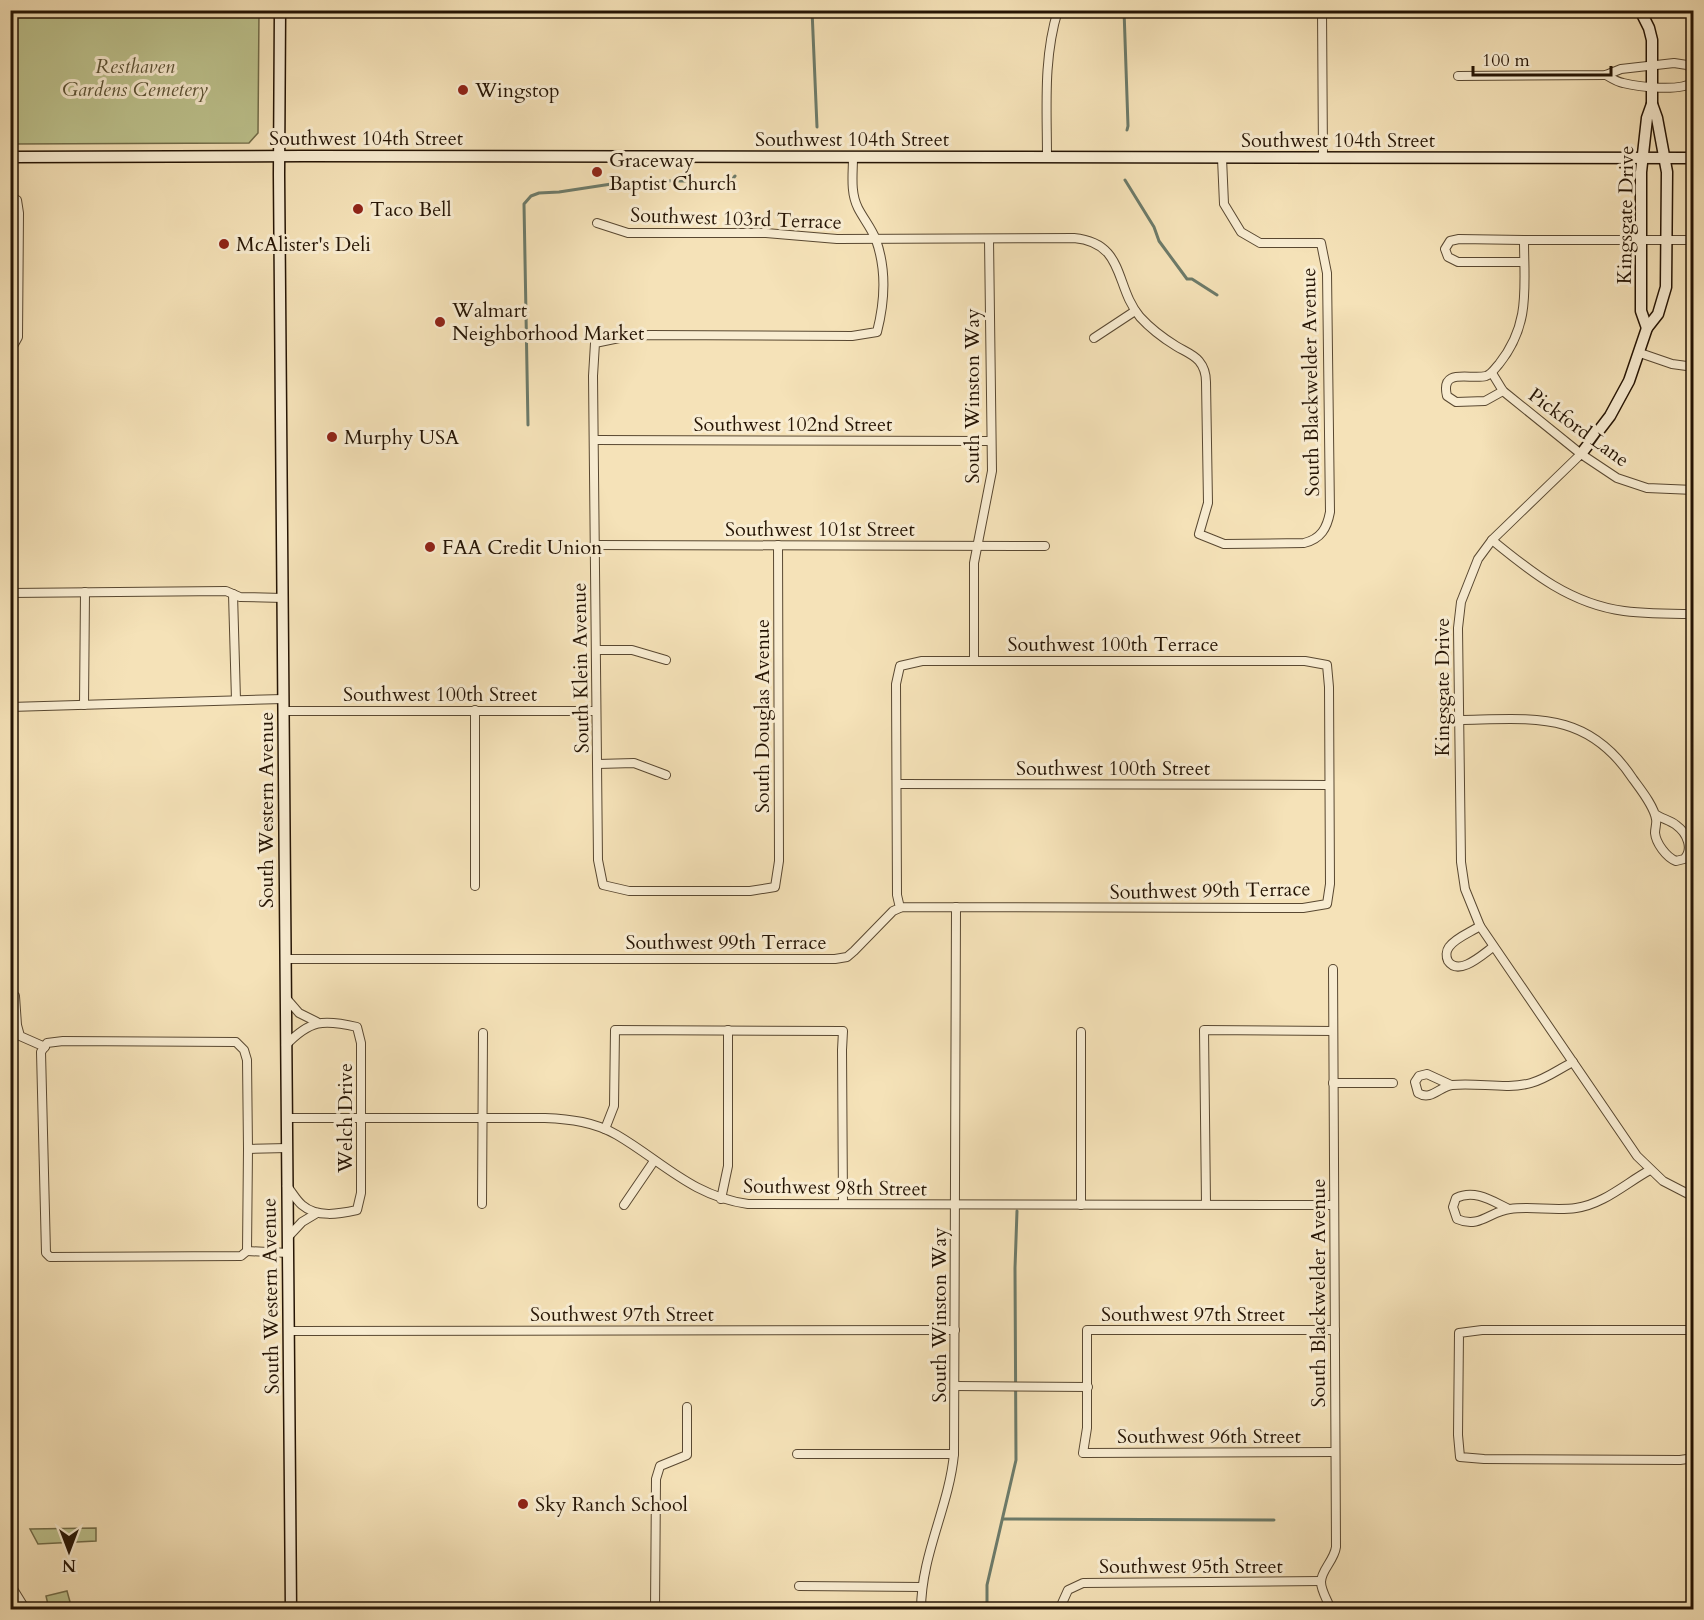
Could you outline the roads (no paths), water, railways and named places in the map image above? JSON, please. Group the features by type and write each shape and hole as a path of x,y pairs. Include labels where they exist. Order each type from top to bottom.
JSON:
{"main road":[{"name":"South Western Avenue","path":"280,10 279,156 291,1610"},
{"name":"Kingsgate Drive","path":"1581,454 1616,405 1629,381 1647,328 1658,314 1666,287 1667,172 1657,118 1652,104 1649,28 1640,10"},
{"name":"Kingsgate Drive","path":"1647,328 1641,311 1641,240 1643,159 1647,118 1652,104"},
{"name":"Southwest 104th Street","path":"10,157 1694,158"}],"street":[{"path":"1047,157 1047,59 1058,10"},
{"path":"1322,10 1323,158"},
{"path":"1458,76 1606,75 1621,69 1682,64 1694,71"},
{"path":"1606,75 1623,83 1652,86 1683,87 1694,82"},
{"path":"853,157 852,184 855,200 875,238"},
{"name":"South Blackwelder Avenue","path":"1135,311 1167,341 1198,360 1204,369 1208,503 1199,534 1224,544 1299,544 1319,537 1328,520 1330,500 1327,273 1321,243 1260,243 1241,232 1224,204 1221,158"},
{"path":"10,197 17,200 19,254 18,337 14,346 10,346"},
{"name":"Southwest 103rd Terrace","path":"597,223 628,233 765,233 837,239 1074,238 1099,244 1114,262 1135,311"},
{"name":"South Klein Avenue","path":"603,885 598,860 593,376 595,343 649,335 852,336 877,332 882,311 884,277 875,238"},
{"name":"South Winston Way","path":"974,661 973,574 976,546 991,481 989,238"},
{"path":"1524,262 1458,262 1450,259 1445,249 1449,241 1454,239 1476,238 1694,240"},
{"path":"1503,391 1485,401 1456,402 1447,396 1445,387 1451,378 1485,376 1492,373 1510,348 1519,331 1523,310 1524,240"},
{"path":"1094,338 1135,311"},
{"path":"1640,353 1672,364 1694,367"},
{"name":"Pickford Lane","path":"1492,373 1503,391 1581,454 1617,478 1639,487 1656,490 1694,490"},
{"name":"Southwest 102nd Street","path":"595,440 991,441"},
{"name":"Kingsgate Drive","path":"1581,454 1492,540 1478,559 1461,602 1458,628 1458,720 1462,871 1468,897 1480,926 1637,1156 1650,1170 1670,1185 1694,1197"},
{"path":"1492,540 1532,573 1575,597 1624,611 1694,614"},
{"name":"Southwest 101st Street","path":"595,545 1045,546"},
{"name":"South Douglas Avenue","path":"603,885 629,891 750,891 775,887 779,861 778,545"},
{"path":"10,593 226,591 240,597 283,598"},
{"path":"84,705 85,592"},
{"path":"233,594 236,700"},
{"path":"596,650 632,650 666,660"},
{"name":"Southwest 100th Terrace","path":"897,784 897,684 900,666 922,661 1305,661 1327,665 1329,785"},
{"name":"Southwest 100th Street","path":"10,707 236,700 283,705 596,711"},
{"path":"475,710 475,886"},
{"path":"1458,720 1549,720 1575,728 1596,740 1617,757 1655,814 1680,829 1689,845 1689,852 1684,859 1676,861 1666,855 1657,840 1655,814"},
{"path":"598,764 634,763 666,775"},
{"path":"897,784 897,896 900,908"},
{"name":"Southwest 100th Street","path":"897,784 1329,785"},
{"name":"Southwest 99th Terrace","path":"285,959 835,959 847,957 893,911 900,908 1303,908 1327,904 1330,884 1329,785"},
{"name":"South Winston Way","path":"921,1610 922,1587 930,1548 946,1499 954,1454 956,907"},
{"path":"1480,926 1449,946 1446,955 1448,961 1456,966 1463,966 1493,947"},
{"name":"South Blackwelder Avenue","path":"1321,1581 1324,1572 1333,1560 1336,1547 1333,969"},
{"path":"10,993 15,996 20,1036 45,1047"},
{"path":"285,997 299,1013 317,1023"},
{"name":"Welch Drive","path":"317,1023 338,1022 357,1027 361,1043 361,1193 357,1210 342,1214 317,1213"},
{"path":"286,1045 303,1029 317,1023"},
{"path":"604,1129 614,1106 615,1030 843,1031 843,1204"},
{"path":"721,1198 728,1166 728,1030"},
{"path":"1206,1204 1204,1030 1333,1031"},
{"path":"1081,1032 1081,1205"},
{"path":"482,1204 483,1033"},
{"path":"247,1251 247,1060 244,1050 236,1042 63,1041 47,1043 42,1052 46,1253 51,1257 241,1256 247,1251 288,1253"},
{"path":"1451,1085 1526,1084 1541,1079 1573,1062"},
{"path":"1333,1083 1393,1083"},
{"name":"Southwest 98th Street","path":"286,1118 566,1119 587,1123 617,1134 692,1186 721,1198 748,1204 1333,1204"},
{"path":"248,1149 287,1148"},
{"path":"624,1205 654,1161"},
{"path":"1509,1209 1481,1196 1459,1196 1453,1207 1455,1216 1464,1221 1486,1219 1509,1209 1569,1209 1599,1201 1650,1170"},
{"path":"287,1186 301,1204 317,1213 302,1222 288,1237"},
{"name":"Southwest 97th Street","path":"288,1331 955,1330"},
{"name":"Southwest 97th Street","path":"1088,1387 1087,1330 1335,1330"},
{"path":"1694,1330 1482,1330 1459,1333 1458,1435 1460,1457 1484,1460 1680,1460 1694,1458"},
{"path":"956,1386 1088,1387"},
{"name":"Southwest 96th Street","path":"1088,1387 1087,1428 1083,1453 1335,1452"},
{"path":"656,1610 656,1479 660,1466 687,1455 687,1407"},
{"path":"797,1454 954,1454"},
{"path":"1321,1581 1331,1610"},
{"name":"Southwest 95th Street","path":"1059,1610 1065,1595 1075,1586 1091,1582 1321,1581"},
{"path":"10,1584 26,1610"},
{"path":"799,1587 922,1587"}],"waterway":[{"path":"812,10 817,127"},
{"path":"1124,10 1127,130"},
{"path":"528,425 524,204 531,196 539,193 631,181 731,181 735,176"},
{"path":"1125,180 1154,227 1159,241 1187,279 1192,279 1217,295"},
{"path":"987,1610 987,1585 1016,1460 1017,1211"},
{"path":"1003,1519 1274,1520"}],"place":[{"name":"Wingstop","path":"463,90"},
{"name":"Graceway Baptist Church","path":"597,172"},
{"name":"Taco Bell","path":"358,209"},
{"name":"McAlister's Deli","path":"224,244"},
{"name":"Walmart Neighborhood Market","path":"440,322"},
{"name":"Murphy USA","path":"332,437"},
{"name":"FAA Credit Union","path":"430,547"},
{"name":"Sky Ranch School","path":"523,1504"}],"park label":[{"name":"Resthaven Gardens Cemetery","path":"135,78"}]}
